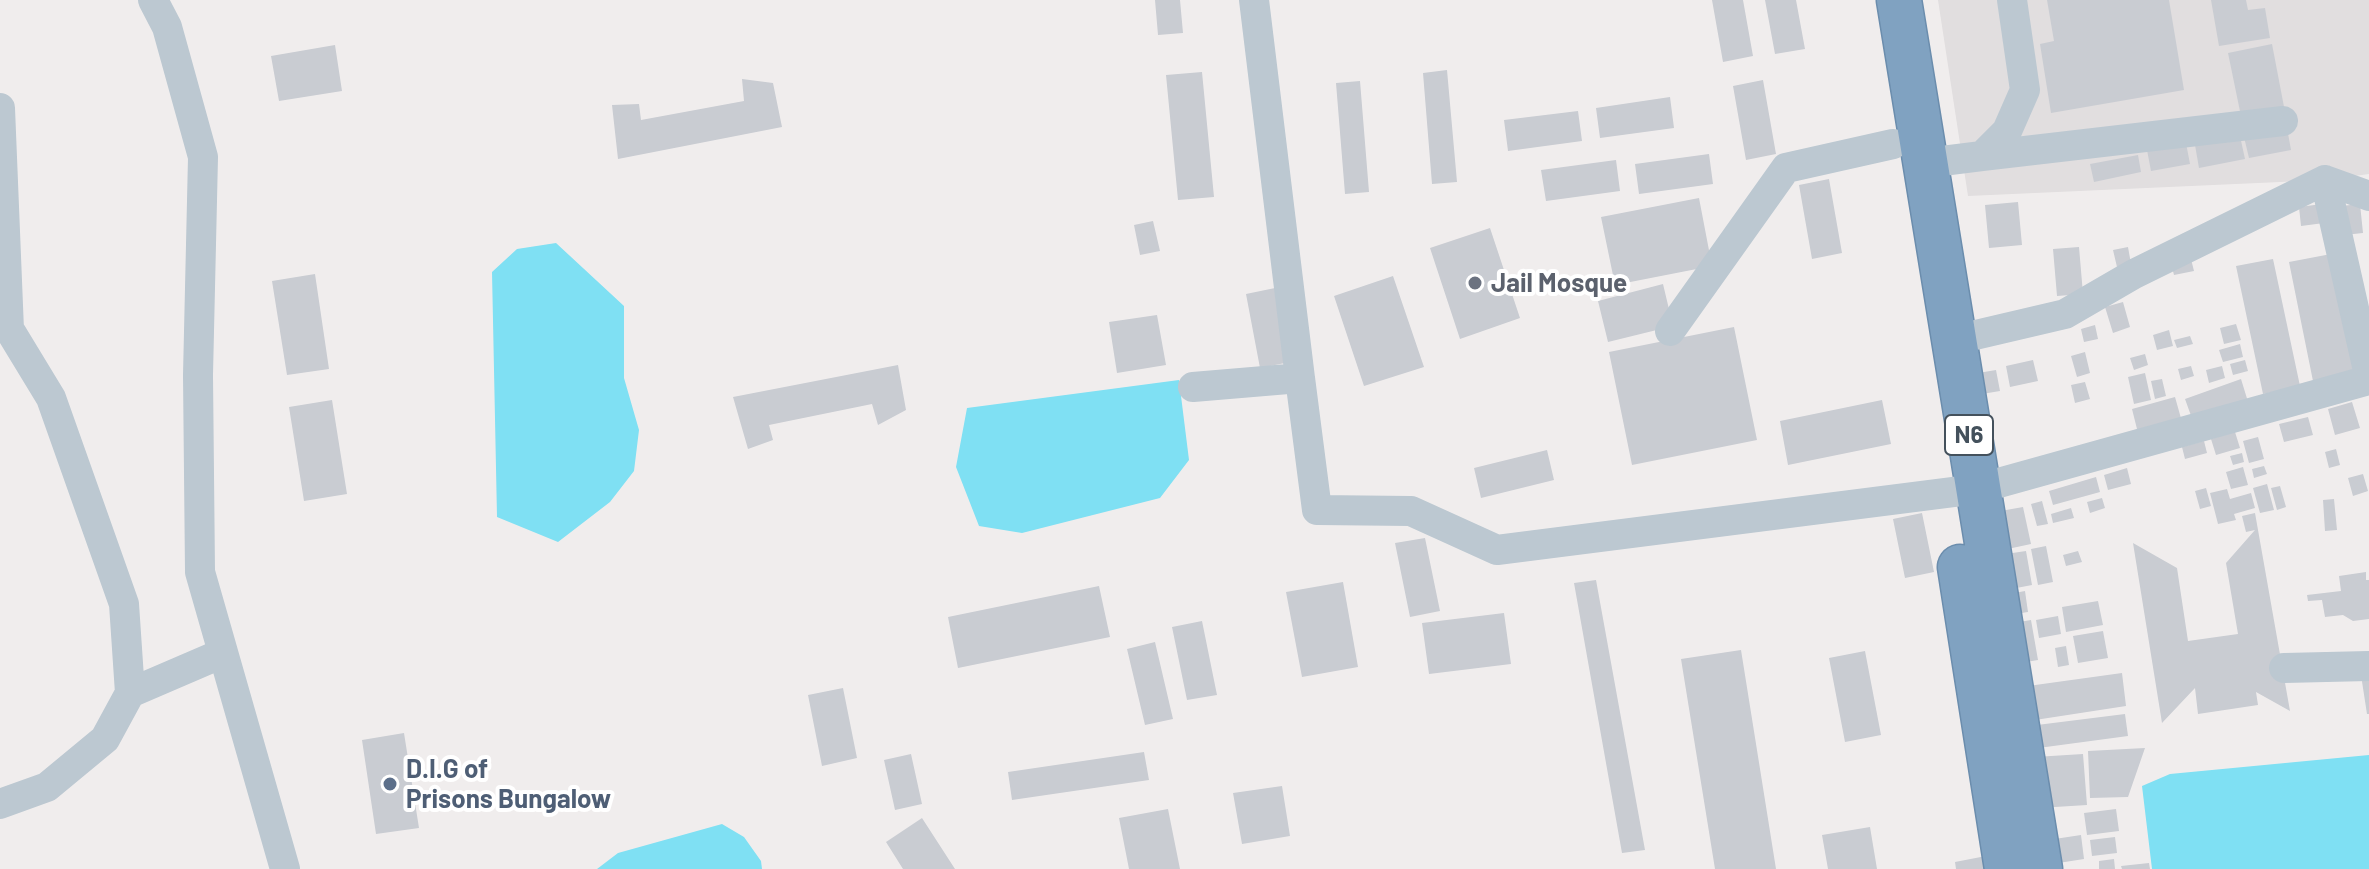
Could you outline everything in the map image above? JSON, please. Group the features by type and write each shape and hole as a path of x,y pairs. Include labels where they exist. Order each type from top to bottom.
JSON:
{"highway":[{"name":"N6","path":"1870,0 1954,340 1963,490 2040,869"},
{"name":"N6","path":"1899,0 1910,154 1963,490 2007,869"}],"street":[{"path":"153,0 167,27 203,157 198,375 200,572 285,869"},
{"path":"1254,0 1317,510 1411,511 1497,550 1963,490 2369,378 2325,180"},
{"path":"1982,156 2007,131 2025,90 2012,0"},
{"path":"0,108 5,322 51,398 124,604 130,693 105,739 47,787 0,804"},
{"path":"1670,331 1786,168 1910,154 1982,156 2283,121"},
{"path":"1954,340 2065,314 2134,274 2325,180 2369,196"},
{"path":"1193,387 1300,378"},
{"path":"130,693 223,653"},
{"path":"2284,668 2369,666"}],"shaded area":[{"path":"1938,0 2369,0 2369,174 2325,180 1968,196"}],"water":[{"path":"556,243 624,306 624,378 639,430 634,471 610,502 558,542 497,517 492,272 517,249"},
{"path":"1179,380 1189,460 1160,498 1022,533 979,526 956,467 967,408"},
{"path":"2369,755 2369,869 2152,869 2142,786 2170,774"},
{"path":"722,824 744,837 761,861 762,869 597,869 618,853"}],"building":[{"path":"1155,0 1180,0 1183,33 1158,35"},
{"path":"1712,0 1743,0 1753,56 1723,62"},
{"path":"1765,0 1796,0 1805,49 1775,54"},
{"path":"2047,0 2169,0 2184,90 2051,113 2040,44 2054,41"},
{"path":"2211,0 2246,0 2248,10 2265,8 2270,38 2219,46"},
{"path":"2272,44 2285,112 2242,121 2228,53"},
{"path":"335,45 342,91 279,101 271,56"},
{"path":"1447,70 1457,182 1432,184 1423,73"},
{"path":"1202,72 1214,197 1178,200 1166,75"},
{"path":"742,79 773,83 782,127 618,159 612,105 639,104 641,120 744,101"},
{"path":"1763,80 1776,154 1746,160 1733,86"},
{"path":"1360,81 1369,192 1345,194 1336,83"},
{"path":"1670,97 1674,128 1600,138 1596,108"},
{"path":"1578,111 1582,141 1508,151 1504,120"},
{"path":"2287,128 2291,150 2249,158 2244,137"},
{"path":"2240,136 2245,159 2199,168 2195,145"},
{"path":"2186,143 2190,164 2151,171 2147,150"},
{"path":"1709,154 1713,184 1639,194 1635,164"},
{"path":"2138,155 2141,172 2094,182 2090,164"},
{"path":"1616,160 1620,191 1546,201 1541,170"},
{"path":"1829,179 1842,253 1812,259 1799,185"},
{"path":"1699,198 1712,266 1615,285 1601,217"},
{"path":"2018,202 2022,245 1989,248 1985,205"},
{"path":"2322,204 2324,223 2301,226 2299,207"},
{"path":"2360,204 2363,233 2344,235 2341,206"},
{"path":"1153,221 1160,251 1140,255 1134,225"},
{"name":"Jail Mosque","path":"1490,228 1520,318 1460,339 1430,248"},
{"path":"2079,247 2083,294 2057,296 2053,249"},
{"path":"2128,247 2131,264 2117,267 2113,250"},
{"path":"2188,247 2194,271 2174,275 2168,252"},
{"path":"2331,254 2356,383 2315,391 2289,262"},
{"path":"2273,259 2300,386 2263,394 2236,266"},
{"path":"315,274 329,369 287,375 272,281"},
{"path":"1393,276 1424,367 1364,386 1334,296"},
{"path":"1663,284 1673,326 1608,342 1598,301"},
{"path":"1275,288 1290,362 1260,368 1246,294"},
{"path":"2123,302 2130,327 2113,333 2105,307"},
{"path":"1157,315 1166,365 1117,373 1109,322"},
{"path":"2236,324 2241,340 2224,344 2220,328"},
{"path":"2095,325 2098,339 2084,342 2081,329"},
{"path":"1734,327 1757,440 1632,465 1609,352"},
{"path":"2169,330 2173,346 2157,350 2153,335"},
{"path":"2190,336 2193,344 2177,348 2174,340"},
{"path":"2240,344 2243,357 2223,362 2219,350"},
{"path":"2085,352 2090,373 2077,377 2071,356"},
{"path":"2145,354 2148,365 2134,370 2130,358"},
{"path":"2033,360 2038,381 2010,387 2006,366"},
{"path":"2245,360 2248,371 2233,375 2230,364"},
{"path":"898,365 906,410 878,425 872,404 769,425 773,440 748,449 733,397"},
{"path":"2191,366 2194,376 2181,380 2178,369"},
{"path":"2222,366 2225,378 2209,383 2206,370"},
{"path":"1996,370 2000,391 1970,396 1966,375"},
{"path":"2145,373 2151,400 2134,404 2128,377"},
{"path":"2162,379 2166,396 2155,399 2151,381"},
{"path":"2241,379 2249,405 2194,424 2185,399"},
{"path":"2085,382 2090,399 2075,403 2071,385"},
{"path":"2175,397 2184,429 2140,441 2132,409"},
{"path":"332,400 347,494 304,501 289,407"},
{"path":"1882,400 1891,444 1788,465 1780,421"},
{"path":"2352,402 2360,428 2335,435 2328,409"},
{"path":"2308,417 2313,435 2284,442 2279,424"},
{"path":"2235,432 2240,448 2216,455 2211,439"},
{"path":"2258,437 2264,459 2249,463 2243,441"},
{"path":"2204,441 2207,453 2185,459 2182,447"},
{"path":"2336,449 2340,465 2329,468 2325,452"},
{"path":"1547,450 1554,480 1481,498 1474,468"},
{"path":"2242,453 2244,462 2233,465 2230,456"},
{"path":"2264,466 2267,474 2254,478 2252,469"},
{"path":"2243,467 2248,485 2231,489 2226,472"},
{"path":"2127,468 2131,484 2108,490 2104,475"},
{"path":"2363,474 2368,491 2353,496 2348,478"},
{"path":"2096,477 2100,492 2053,505 2049,491"},
{"path":"2267,484 2274,510 2260,513 2253,488"},
{"path":"2280,486 2286,507 2277,510 2271,488"},
{"path":"2206,488 2211,506 2200,509 2195,491"},
{"path":"2227,489 2230,499 2251,493 2255,508 2234,514 2236,520 2218,524 2210,493"},
{"path":"2102,498 2105,508 2090,513 2087,502"},
{"path":"2334,499 2337,530 2325,531 2323,500"},
{"path":"2042,501 2048,524 2037,526 2031,504"},
{"path":"2023,507 2031,544 2003,550 1995,512"},
{"path":"2071,508 2074,518 2053,523 2051,514"},
{"path":"1922,513 1934,572 1905,578 1893,519"},
{"path":"2255,513 2290,711 2256,692 2258,705 2198,714 2195,688 2162,723 2133,543 2177,568 2188,641 2238,634 2226,563 2255,530 2246,532 2242,516"},
{"path":"1425,538 1440,611 1410,617 1395,543"},
{"path":"2046,546 2053,582 2038,585 2031,549"},
{"path":"2026,551 2032,585 2006,590 1999,555"},
{"path":"2078,551 2082,562 2066,566 2063,555"},
{"path":"2366,572 2366,580 2369,580 2369,619 2353,621 2343,615 2325,617 2322,600 2308,601 2307,595 2341,591 2339,576"},
{"path":"1596,580 1645,850 1622,853 1574,583"},
{"path":"1343,582 1358,667 1302,677 1286,592"},
{"path":"1099,586 1110,637 958,668 948,617"},
{"path":"2025,591 2028,612 2008,615 2004,595"},
{"path":"2098,601 2103,625 2066,632 2062,607"},
{"path":"1504,613 1511,664 1429,674 1422,623"},
{"path":"2058,616 2061,634 2039,638 2036,620"},
{"path":"2031,620 2038,660 2020,663 2013,623"},
{"path":"1202,621 1217,695 1187,700 1172,627"},
{"path":"2103,631 2108,658 2078,663 2073,636"},
{"path":"1155,642 1173,719 1145,725 1127,649"},
{"path":"2066,646 2069,665 2058,667 2055,648"},
{"path":"1741,650 1776,869 1715,869 1681,659"},
{"path":"1865,651 1881,735 1845,742 1829,658"},
{"path":"2122,673 2126,706 2035,720 2028,686"},
{"path":"2369,674 2369,714 2367,714 2361,675"},
{"path":"843,688 857,758 822,766 808,695"},
{"path":"2125,714 2128,736 2031,749 2029,726"},
{"name":"D.I.G of Prisons Bungalow","path":"404,733 419,828 376,834 362,740"},
{"path":"2145,748 2128,797 2090,798 2088,751"},
{"path":"1144,752 1149,780 1012,800 1008,772"},
{"path":"911,754 922,804 895,810 884,760"},
{"path":"2083,754 2087,805 2039,808 2035,757"},
{"path":"1282,786 1290,836 1242,844 1233,793"},
{"path":"1168,809 1180,869 1129,869 1119,818"},
{"path":"2116,809 2119,831 2087,835 2084,813"},
{"path":"922,818 955,869 903,869 886,842"},
{"path":"1870,827 1877,869 1828,869 1822,835"},
{"path":"2081,835 2084,859 2052,864 2048,840"},
{"path":"2115,837 2117,853 2092,856 2090,840"},
{"path":"1986,856 1989,869 1956,869 1955,862"},
{"path":"2114,859 2115,869 2099,869 2099,861"},
{"path":"2149,863 2150,869 2122,869 2121,866"}],"place":[{"name":"Jail Mosque","path":"1475,283"},
{"name":"D.I.G of Prisons Bungalow","path":"390,784"}]}
